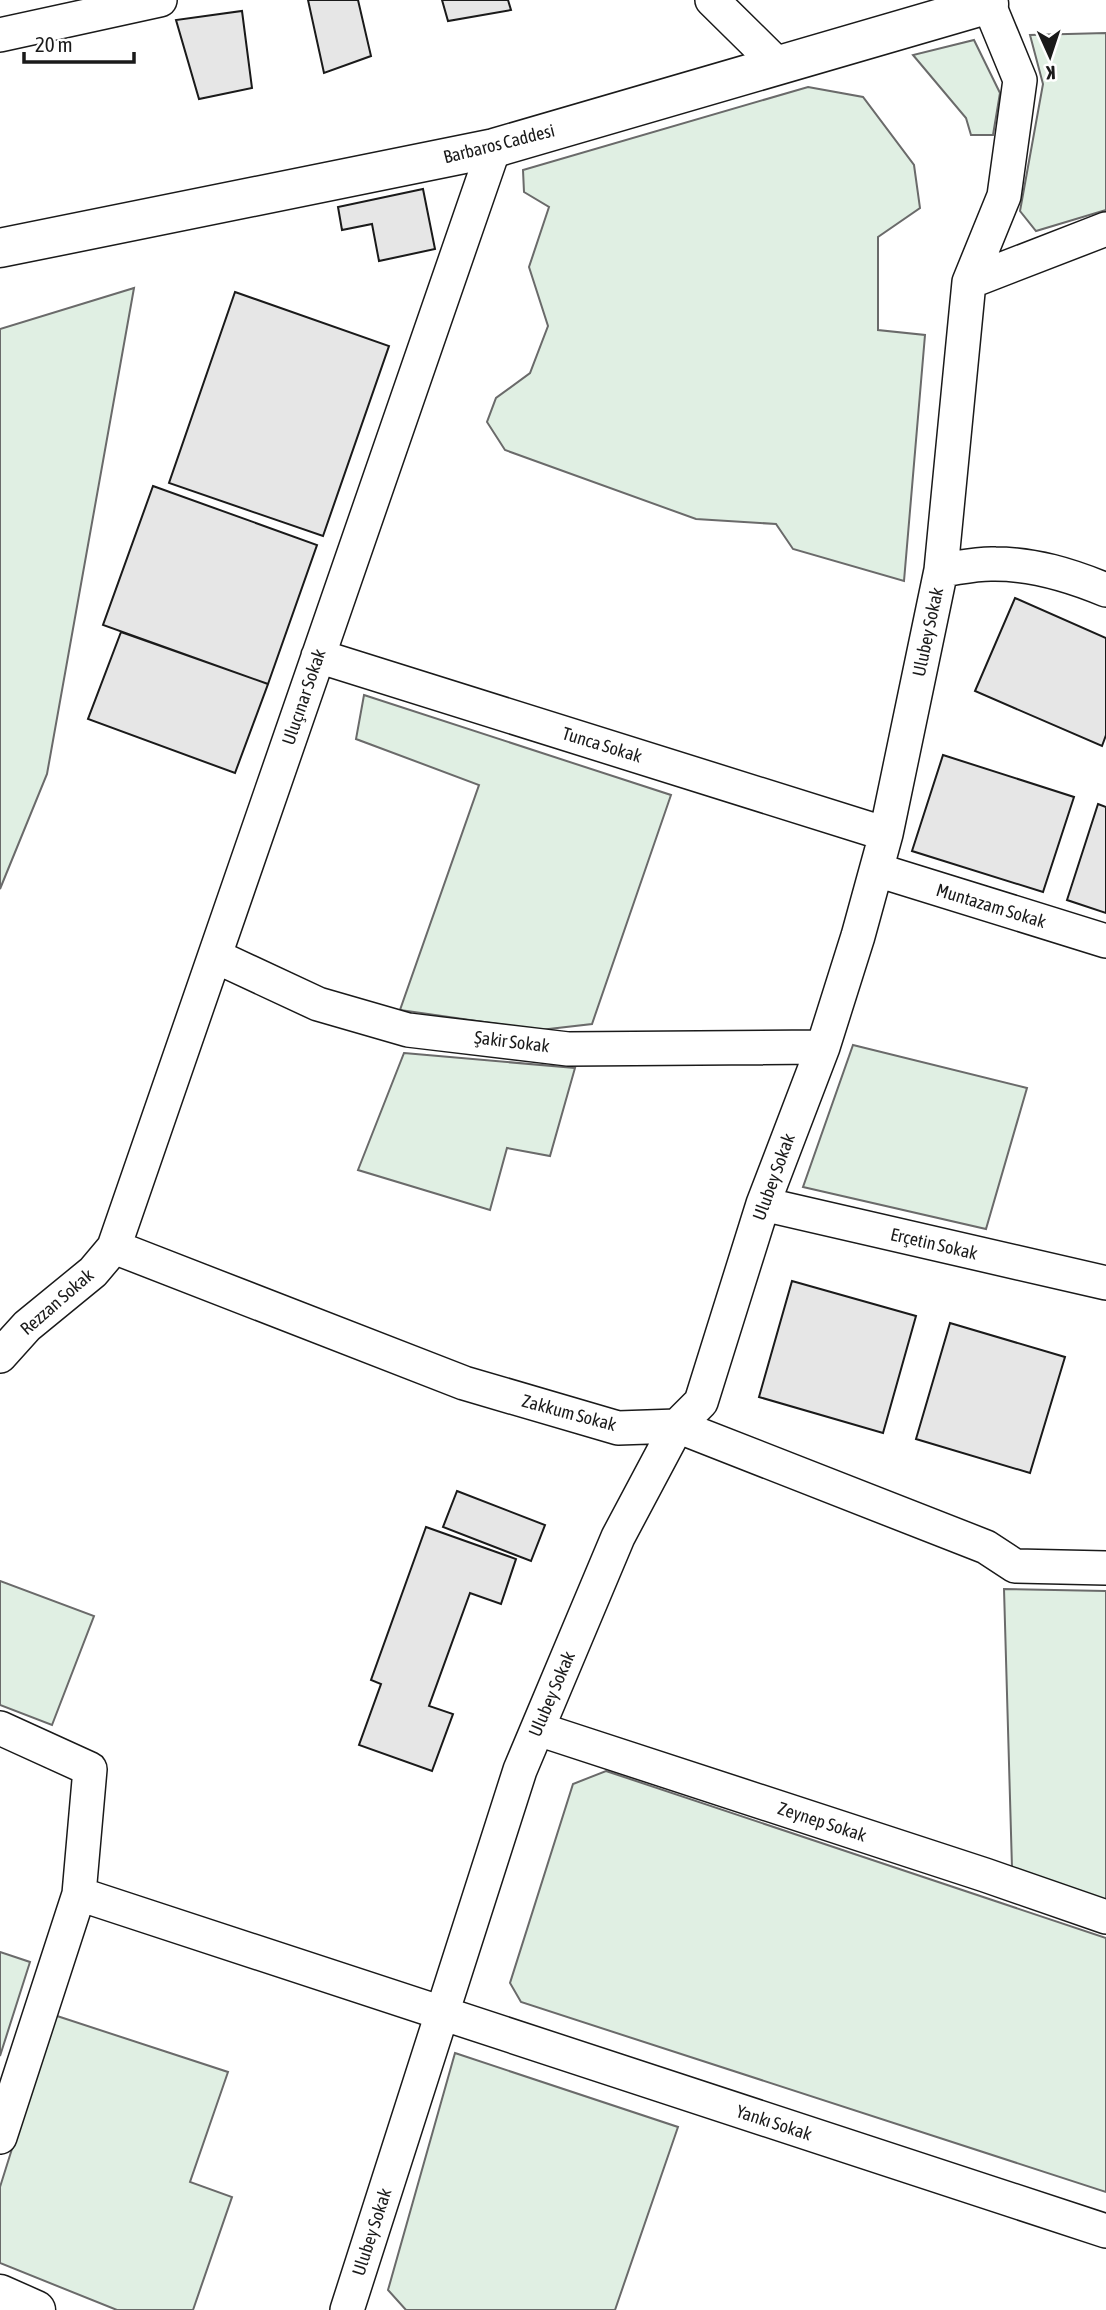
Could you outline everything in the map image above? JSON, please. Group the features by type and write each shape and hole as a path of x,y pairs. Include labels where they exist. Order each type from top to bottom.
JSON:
{"street":[{"path":"0,35 160,0"},
{"path":"712,0 779,66"},
{"name":"Barbaros Caddesi","path":"0,248 494,148 779,66 988,2"},
{"name":"Ulubey Sokak","path":"347,2310 520,1770 618,1537 677,1426 701,1402 763,1204 823,1047 877,870 941,570 969,282 1004,196 1020,80 988,2"},
{"name":"Uluçınar Sokak","path":"114,1247 494,148"},
{"path":"969,282 1106,229"},
{"path":"941,570 993,563 1026,565 1069,575 1106,590"},
{"name":"Tunca Sokak","path":"318,656 886,834"},
{"name":"Muntazam Sokak","path":"877,870 1106,941"},
{"name":"Şakir Sokak","path":"215,956 318,1004 408,1030 568,1049 823,1047"},
{"name":"Erçetin Sokak","path":"763,1204 1106,1283"},
{"name":"Rezzan Sokak","path":"0,1356 27,1326 93,1272 114,1247"},
{"name":"Zakkum Sokak","path":"114,1247 464,1383 618,1428 677,1426 986,1547 1015,1566 1106,1569"},
{"path":"0,1728 90,1769 79,1894 0,2137"},
{"name":"Zeynep Sokak","path":"538,1729 1106,1917"},
{"name":"Yankı Sokak","path":"79,1894 1106,2231"},
{"path":"0,2294 36,2310"}],"green space":[{"path":"1106,33 1106,210 1036,231 1020,211 1043,84 1030,35"},
{"path":"974,40 1000,93 993,135 971,135 966,118 913,55"},
{"path":"808,87 863,97 914,165 920,208 878,237 878,330 925,335 904,581 793,549 776,524 696,519 505,450 487,422 496,398 530,373 548,326 529,267 549,207 524,192 523,170"},
{"path":"134,288 47,774 0,889 0,329"},
{"path":"364,695 671,795 592,1024 540,1030 400,1010 479,785 356,739"},
{"path":"853,1045 1027,1088 986,1229 803,1187"},
{"path":"404,1053 575,1068 550,1156 507,1148 490,1210 358,1170"},
{"path":"0,1581 94,1616 52,1725 0,1705"},
{"path":"1004,1589 1106,1591 1106,1900 1012,1868"},
{"path":"606,1771 1106,1938 1106,2192 521,2002 510,1983 573,1784"},
{"path":"0,1952 30,1962 0,2056"},
{"path":"54,2015 228,2072 190,2182 232,2197 193,2310 117,2310 0,2263 0,2187"},
{"path":"455,2053 678,2127 615,2310 406,2310 388,2290"}],"building":[{"path":"308,0 358,0 371,56 324,73"},
{"path":"442,0 508,0 511,10 448,21"},
{"path":"242,11 252,88 199,99 176,20"},
{"path":"423,189 435,249 379,261 372,224 342,230 338,207"},
{"path":"235,292 389,346 323,536 169,483"},
{"path":"153,486 317,545 268,684 103,625"},
{"path":"1015,598 1106,638 1106,735 1102,746 975,691"},
{"path":"121,632 268,684 235,773 88,719"},
{"path":"943,755 1074,797 1043,892 912,851"},
{"path":"1098,804 1106,807 1106,913 1067,900"},
{"path":"792,1281 916,1316 883,1433 759,1397"},
{"path":"950,1323 1065,1357 1030,1473 916,1439"},
{"path":"457,1491 545,1525 531,1561 443,1527"},
{"path":"426,1527 516,1559 501,1604 470,1593 429,1706 453,1714 432,1771 359,1745 381,1684 371,1680"}]}
